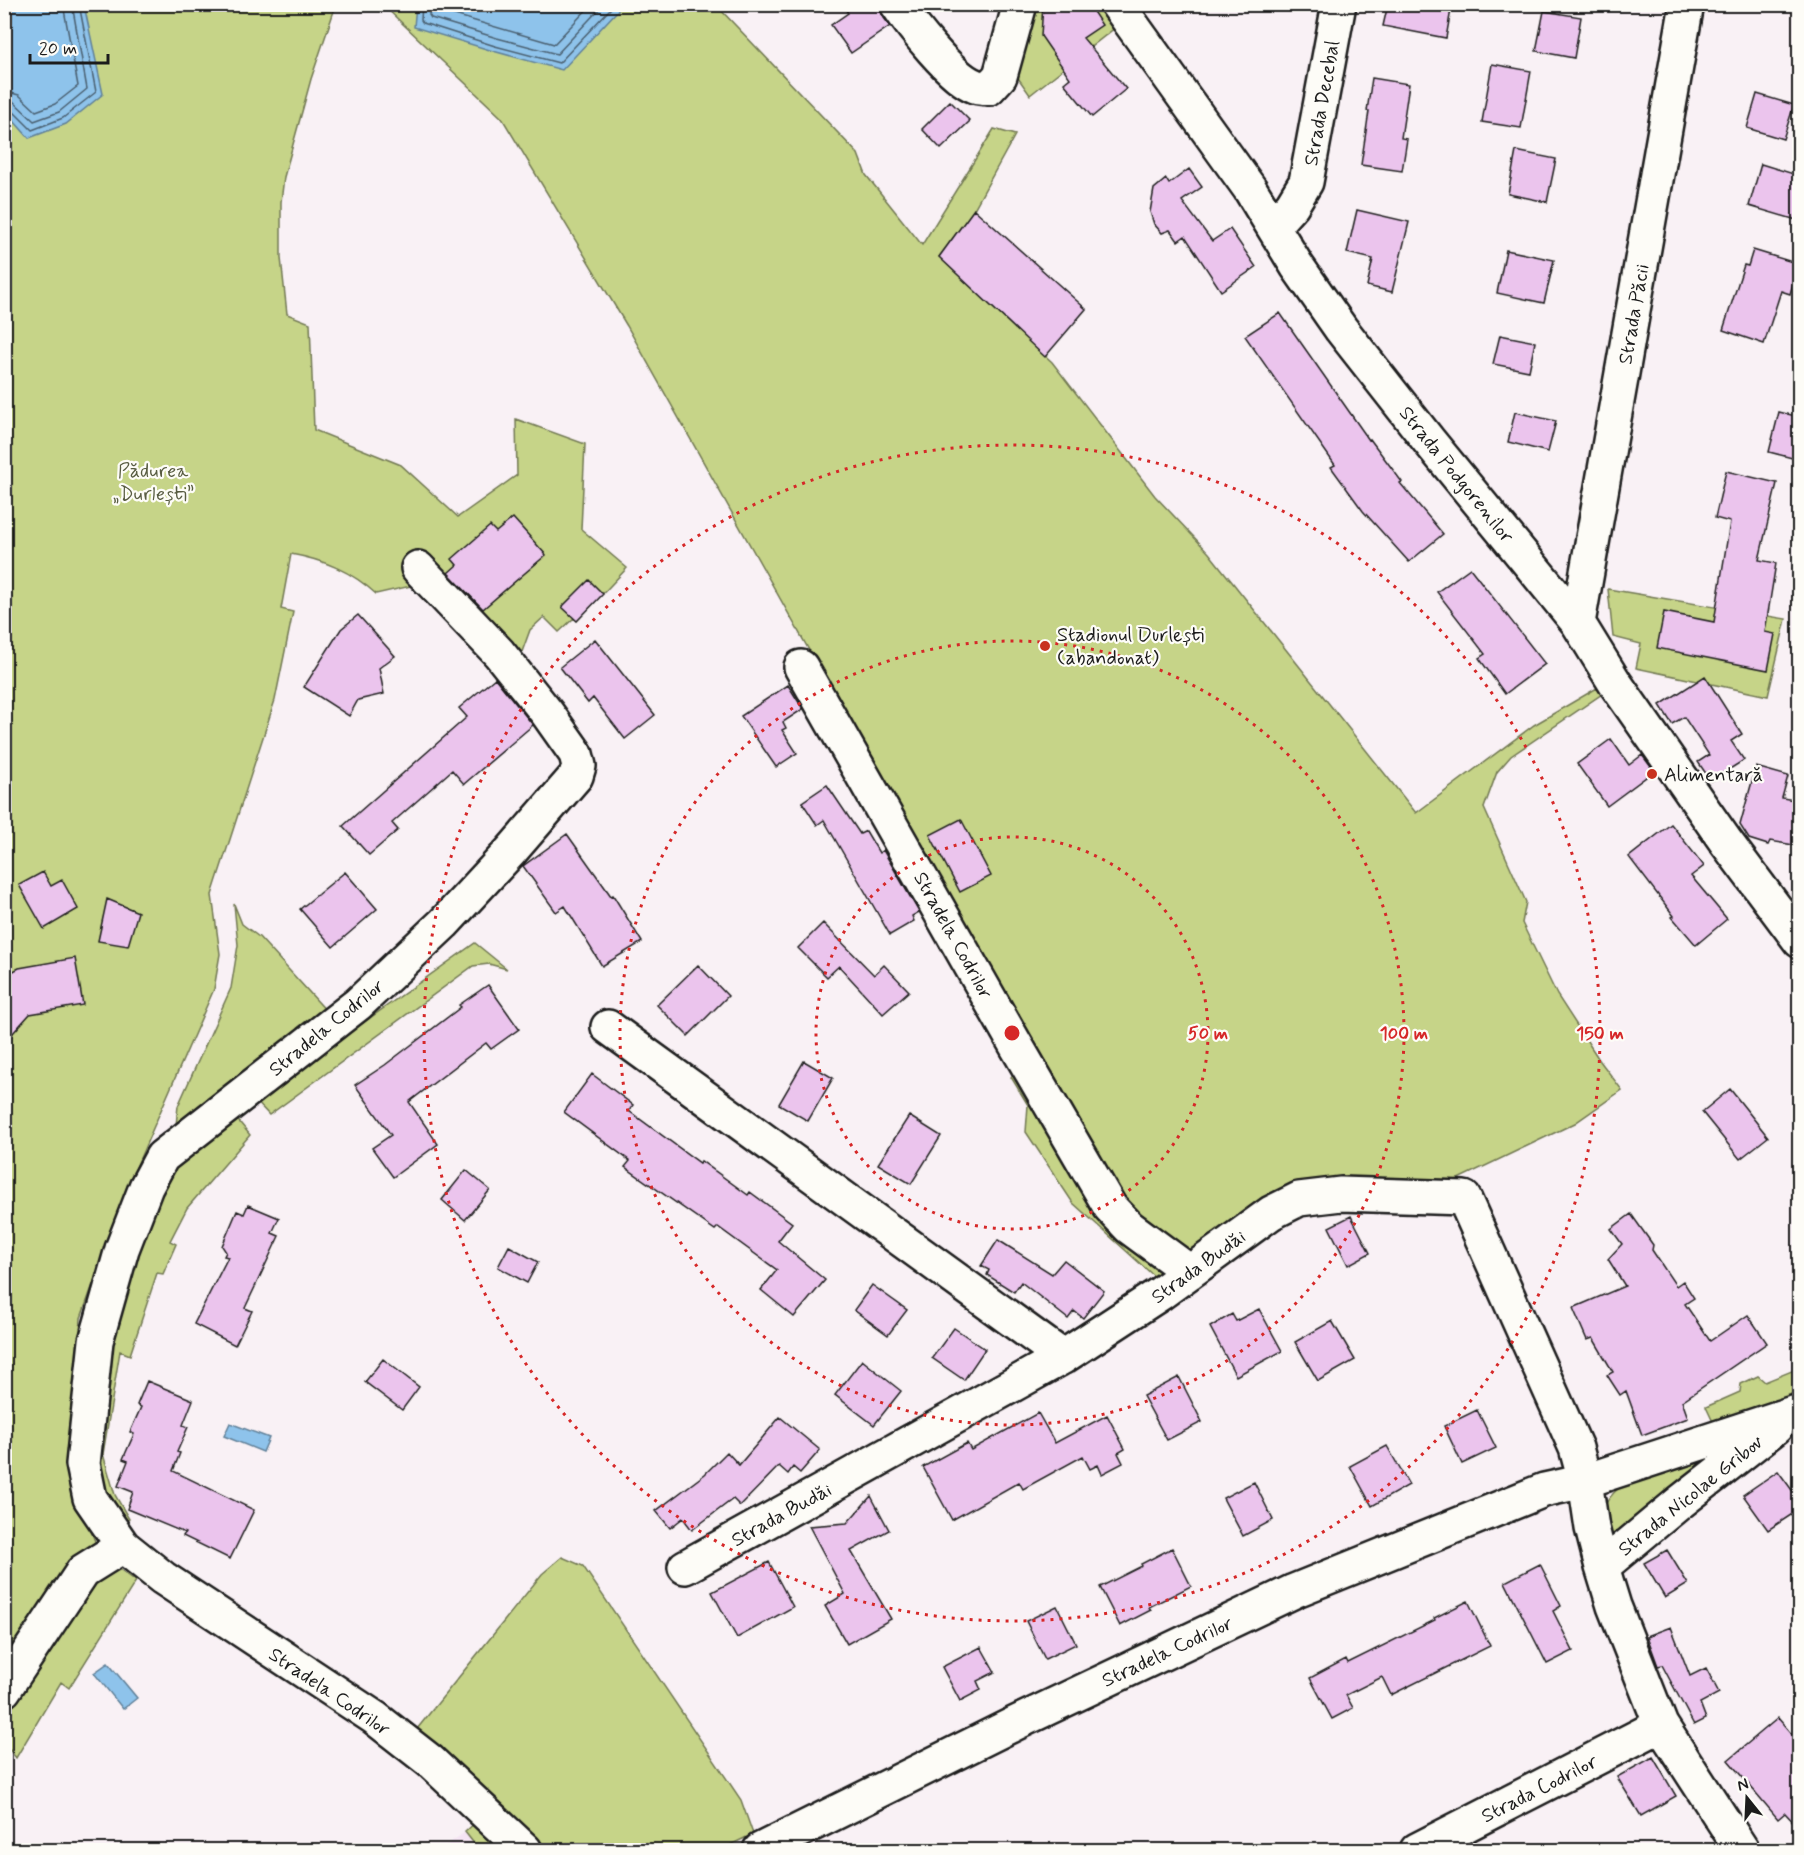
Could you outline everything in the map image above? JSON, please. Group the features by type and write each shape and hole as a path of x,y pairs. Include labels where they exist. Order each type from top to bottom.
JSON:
{"street":[{"path":"897,4 909,22 945,63 975,87 989,88 1000,76 1020,4"},
{"name":"Strada Podgorenilor","path":"1117,4 1250,189 1297,266 1341,329 1578,623 1616,683 1694,795 1800,941"},
{"name":"Strada Decebal","path":"1273,226 1292,205 1306,182 1339,4"},
{"name":"Strada Păcii","path":"1578,623 1687,4"},
{"name":"Stradela Codrilor","path":"418,568 499,653 547,713 576,754 579,766 576,776 504,860 444,923 358,1004 162,1157 146,1187 122,1249 96,1341 83,1464 90,1498 123,1546 198,1602 375,1718 430,1761 525,1851"},
{"name":"Stradela Codrilor","path":"801,667 1110,1207 1129,1227 1190,1272"},
{"path":"608,1027 1063,1357"},
{"name":"Strada Budăi","path":"685,1568 1063,1357 1190,1272 1271,1213 1299,1199 1341,1194 1464,1198 1576,1448 1585,1481"},
{"name":"Strada Nicolae Gribov","path":"1796,1410 1602,1567 1592,1528 1585,1481 1796,1410"},
{"name":"Stradela Codrilor","path":"760,1851 1016,1723 1294,1592 1544,1490 1585,1481"},
{"path":"4,1690 83,1571 123,1546"},
{"path":"1602,1567 1614,1606 1661,1725 1742,1851"},
{"name":"Strada Codrilor","path":"1417,1851 1661,1725"}],"shaded area":[{"path":"465,1832 479,1850 440,1850"}],"green space":[{"name":"Pădurea „Durlești”","path":"5,5 336,5 311,79 284,177 281,202 281,258 287,314 310,323 314,430 401,465 458,517 517,475 516,419 585,444 581,529 627,568 577,621 574,618 559,632 544,617 530,630 519,660 415,585 376,594 347,573 315,560 291,554 281,609 293,612 275,700 212,895 220,954 214,989 130,1181 81,1318 69,1473 96,1544 5,1669"},
{"name":"Stadionul Durlești (abandonat)","path":"383,5 716,5 858,154 866,175 922,245 994,129 1015,135 974,209 939,257 1052,362 1155,496 1209,553 1416,813 1534,725 1597,688 1602,694 1511,756 1497,772 1484,808 1526,902 1522,923 1557,995 1622,1090 1575,1123 1454,1181 1330,1181 1185,1257 1136,1221 887,789 627,326 502,118"},
{"path":"1031,5 1101,5 1116,27 1030,95 1016,75"},
{"path":"1608,589 1786,619 1768,696 1636,668 1641,644 1613,637"},
{"path":"234,904 242,924 259,937 329,1014 175,1135 178,1106 231,988 238,945"},
{"path":"475,943 507,969 489,964 473,966 269,1115 255,1100"},
{"path":"1020,1068 1171,1273 1155,1277 1073,1203 1026,1132 1028,1105 1011,1077"},
{"path":"232,1113 250,1135 187,1208 170,1241 176,1244 163,1274 157,1273 130,1355 120,1351 103,1454 115,1495 129,1519 119,1525 92,1467 100,1363 130,1250 176,1163"},
{"path":"1799,1368 1799,1389 1761,1413 1714,1424 1706,1407 1740,1392 1741,1384 1758,1376 1765,1382"},
{"path":"1731,1444 1615,1539 1606,1539 1603,1510 1605,1504 1620,1487"},
{"path":"562,1557 583,1566 741,1800 753,1834 720,1850 548,1850 417,1729 542,1574"},
{"path":"111,1563 136,1581 69,1688 61,1682 16,1758 5,1744 5,1701 91,1573"},
{"path":"478,1820 508,1850 479,1850 465,1832"}],"water":[{"path":"5,4 84,5 103,94 66,124 29,138 5,111"},
{"path":"617,4 619,9 562,70 414,27 416,5"},
{"path":"230,1423 269,1438 263,1452 224,1436"},
{"path":"108,1663 137,1698 123,1709 94,1673"}],"building":[{"path":"842,4 878,4 881,14 890,26 851,53 831,25 848,13"},
{"path":"1043,4 1088,4 1102,25 1083,38 1126,89 1092,117 1064,83 1070,78 1041,36"},
{"path":"1388,4 1452,4 1446,38 1383,26"},
{"path":"1544,11 1581,17 1574,58 1536,51"},
{"path":"1492,64 1531,71 1521,128 1482,122"},
{"path":"1372,78 1409,84 1401,138 1407,139 1402,171 1361,165"},
{"path":"1757,94 1794,105 1783,139 1747,128"},
{"path":"950,101 970,121 941,149 922,129"},
{"path":"1516,151 1556,159 1547,202 1508,194"},
{"path":"1761,164 1800,176 1800,221 1749,206"},
{"path":"1189,169 1202,187 1182,201 1212,241 1230,229 1256,267 1221,291 1185,236 1178,241 1170,230 1162,233 1154,224 1150,212 1154,189 1166,179 1169,184"},
{"path":"974,209 1086,309 1045,357 939,257"},
{"path":"1357,210 1409,222 1392,292 1367,286 1373,259 1347,253"},
{"path":"1506,250 1554,260 1544,303 1497,293"},
{"path":"1753,250 1799,264 1790,294 1781,291 1764,344 1723,330 1744,265 1748,266"},
{"path":"1280,313 1369,440 1402,482 1400,483 1443,534 1409,562 1363,511 1331,467 1335,465 1245,336"},
{"path":"1500,335 1535,342 1529,371 1493,364"},
{"path":"1515,412 1556,421 1548,452 1508,442"},
{"path":"1779,412 1800,417 1800,460 1769,452"},
{"path":"1726,471 1777,483 1759,560 1776,563 1765,632 1775,634 1768,670 1657,648 1664,612 1714,622 1730,522 1715,518"},
{"path":"513,518 546,555 483,609 448,573 457,565 452,559 490,526 496,532"},
{"path":"1470,568 1545,664 1505,694 1479,658 1485,654 1437,592"},
{"path":"589,580 603,594 577,621 562,607"},
{"path":"358,615 395,656 379,668 384,694 358,700 349,716 304,687 341,629"},
{"path":"595,639 655,715 625,739 593,698 588,703 560,667"},
{"path":"1705,676 1742,734 1731,741 1744,760 1711,781 1698,762 1709,755 1684,717 1672,724 1660,705"},
{"path":"495,678 533,725 464,784 452,770 392,823 398,830 369,855 343,826 467,717 459,708"},
{"path":"788,685 803,709 783,722 786,728 782,730 797,753 776,767 741,716"},
{"path":"1611,739 1629,765 1642,755 1654,771 1607,806 1577,764"},
{"path":"1756,767 1788,776 1782,798 1800,801 1800,846 1770,841 1768,845 1749,839 1740,825"},
{"path":"827,785 860,834 866,831 879,853 883,850 919,912 912,916 914,921 890,935 824,820 817,825 802,802"},
{"path":"961,819 991,876 960,892 930,835"},
{"path":"1671,824 1704,866 1691,876 1727,919 1696,945 1672,917 1674,916 1629,857"},
{"path":"567,834 611,896 613,895 642,942 602,966 565,906 556,912 523,866"},
{"path":"43,872 51,886 62,880 78,909 44,929 19,885"},
{"path":"345,872 377,909 333,947 300,909"},
{"path":"107,899 138,912 128,946 98,941"},
{"path":"823,923 874,975 884,965 909,991 883,1014 839,966 827,977 798,948"},
{"path":"75,958 83,1005 30,1014 4,1043 4,976 19,968"},
{"path":"698,965 728,996 688,1036 657,1005"},
{"path":"488,985 519,1029 491,1049 486,1043 409,1102 438,1144 393,1177 372,1148 391,1135 355,1085 385,1065 461,1007 459,1005"},
{"path":"804,1061 833,1078 808,1121 779,1104"},
{"path":"592,1074 633,1105 629,1111 700,1163 701,1161 748,1195 750,1192 792,1223 778,1241 825,1280 794,1317 761,1290 777,1270 718,1227 715,1230 625,1167 630,1161 564,1112"},
{"path":"1730,1089 1768,1137 1740,1159 1702,1112"},
{"path":"909,1116 941,1136 911,1184 878,1164"},
{"path":"466,1170 490,1190 465,1220 442,1200"},
{"path":"248,1205 279,1218 272,1233 279,1236 245,1308 252,1311 235,1345 194,1324 228,1257 224,1256 226,1252 222,1246 237,1211 244,1214"},
{"path":"1631,1214 1653,1245 1652,1250 1676,1286 1683,1281 1694,1298 1685,1304 1710,1341 1748,1315 1767,1343 1682,1401 1688,1418 1642,1435 1626,1391 1620,1395 1607,1375 1613,1372 1593,1338 1587,1340 1573,1308 1625,1286 1608,1259 1622,1244 1611,1229"},
{"path":"1351,1216 1370,1253 1348,1265 1329,1227"},
{"path":"998,1240 1052,1274 1064,1260 1104,1291 1083,1318 1074,1311 1068,1319 1021,1282 1014,1292 987,1275 989,1270 981,1266"},
{"path":"509,1246 538,1262 527,1283 498,1267"},
{"path":"872,1285 907,1310 888,1335 854,1310"},
{"path":"1259,1309 1282,1351 1236,1376 1210,1327 1232,1314 1236,1321"},
{"path":"1332,1321 1355,1360 1318,1381 1295,1342"},
{"path":"954,1328 985,1349 964,1380 932,1358"},
{"path":"383,1359 419,1387 402,1410 365,1382"},
{"path":"862,1360 901,1391 874,1425 835,1395"},
{"path":"1179,1377 1202,1422 1167,1440 1143,1396"},
{"path":"147,1381 193,1400 183,1425 188,1427 177,1452 180,1453 173,1471 254,1510 230,1559 183,1536 185,1533 127,1509 133,1492 118,1486 128,1461 123,1459 134,1434 130,1432 141,1407 137,1405"},
{"path":"1477,1410 1496,1448 1462,1464 1444,1426"},
{"path":"1038,1413 1055,1443 1107,1415 1125,1449 1118,1453 1123,1463 1102,1474 1098,1465 1090,1469 1083,1456 1023,1489 1019,1482 952,1520 923,1467 967,1443 971,1450"},
{"path":"780,1417 820,1450 800,1473 793,1467 788,1474 779,1466 740,1506 733,1499 692,1530 683,1518 670,1528 656,1511 705,1474 727,1452 739,1465"},
{"path":"1387,1446 1409,1485 1372,1506 1350,1466"},
{"path":"1778,1471 1800,1501 1800,1509 1768,1530 1743,1495"},
{"path":"1254,1482 1273,1520 1243,1536 1223,1498"},
{"path":"871,1496 889,1530 851,1551 891,1619 847,1644 825,1606 845,1594 809,1526 847,1523"},
{"path":"1172,1548 1191,1586 1149,1607 1151,1610 1120,1626 1100,1587"},
{"path":"1667,1550 1688,1584 1665,1598 1644,1563"},
{"path":"769,1562 793,1607 737,1638 712,1592"},
{"path":"1540,1564 1561,1606 1553,1611 1573,1651 1547,1664 1505,1582"},
{"path":"1468,1601 1490,1646 1391,1695 1382,1677 1346,1695 1353,1708 1332,1719 1310,1678 1346,1659 1348,1663"},
{"path":"1057,1606 1076,1644 1045,1659 1026,1621"},
{"path":"1671,1627 1690,1676 1706,1668 1719,1693 1700,1703 1706,1719 1694,1725 1662,1665 1658,1666 1647,1636"},
{"path":"981,1647 995,1672 977,1681 981,1690 960,1701 942,1667"},
{"path":"1778,1718 1800,1744 1800,1829 1785,1813 1778,1819 1728,1760"},
{"path":"1653,1757 1676,1796 1641,1816 1617,1777"}],"waterway":[{"path":"86,8 93,4"}],"place":[{"name":"Stadionul Durlești (abandonat)","path":"1045,646"},
{"name":"Alimentară","path":"1652,774"}]}
